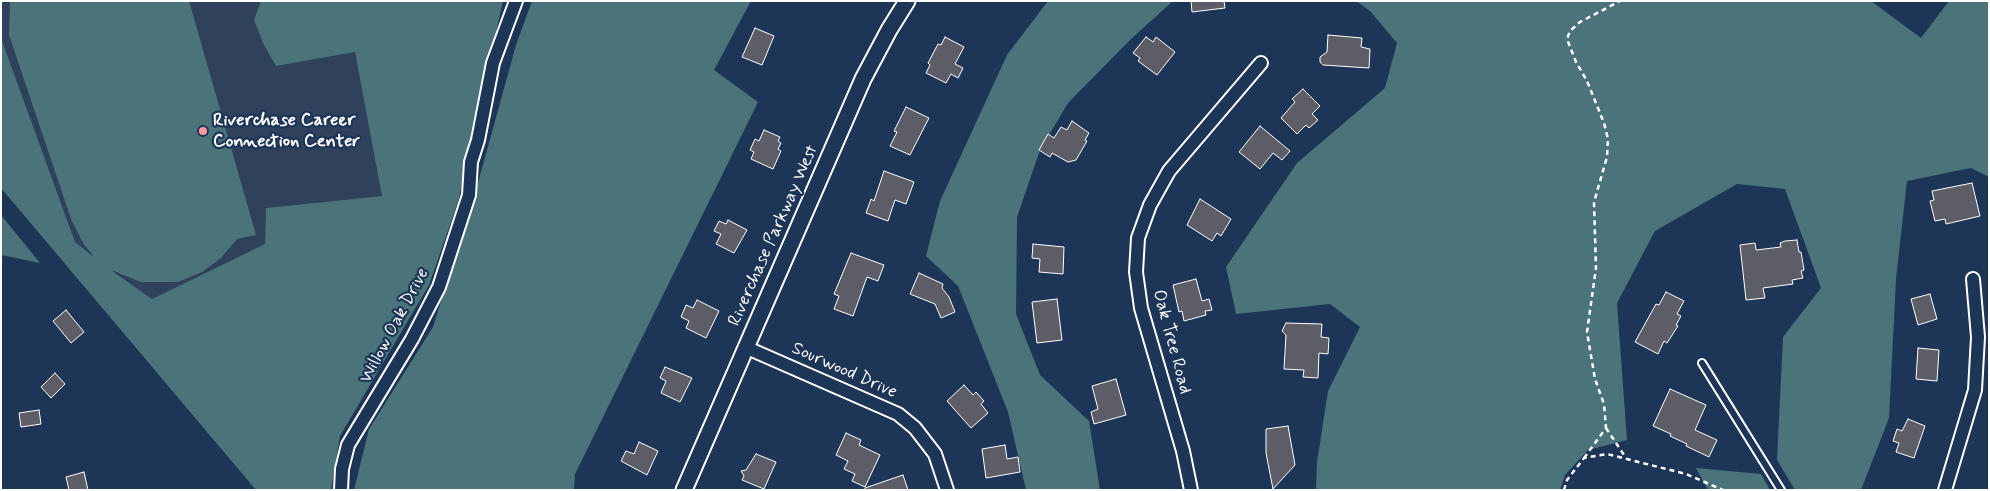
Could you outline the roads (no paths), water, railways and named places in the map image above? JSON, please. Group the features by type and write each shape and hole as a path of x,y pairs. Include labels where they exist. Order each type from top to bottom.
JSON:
{"street":[{"name":"Willow Oak Drive","path":"341,490 342,469 348,445 412,339 439,288 469,195 470,162 478,140 493,63 516,1"},
{"name":"Riverchase Parkway West","path":"684,490 863,79 907,1"},
{"name":"Oak Tree Road","path":"1190,490 1183,451 1141,308 1136,272 1138,238 1150,205 1169,171 1261,63"},
{"path":"1945,490 1975,390 1978,338 1973,279"},
{"name":"Sourwood Drive","path":"745,347 898,414 915,428 935,454 947,490"}],"lane":[{"path":"1702,363 1782,490"}],"place":[{"name":"Riverchase Career Connection Center","path":"203,131"}]}
